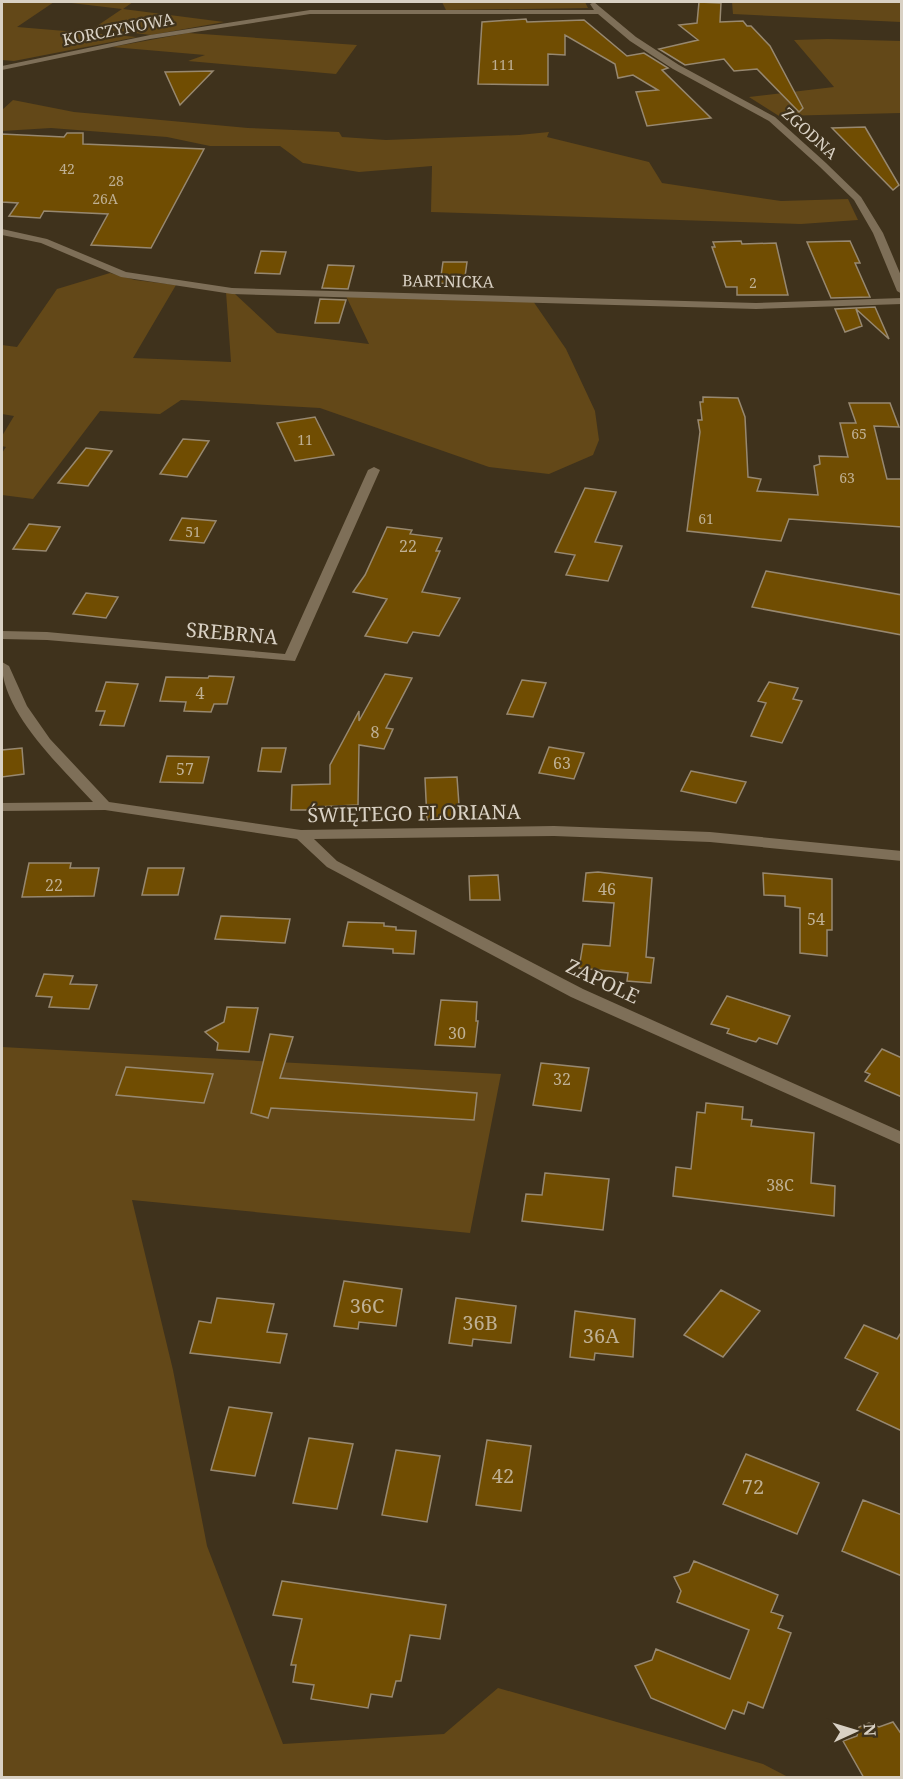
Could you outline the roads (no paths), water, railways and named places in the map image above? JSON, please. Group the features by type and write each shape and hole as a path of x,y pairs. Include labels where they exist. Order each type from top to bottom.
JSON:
{"street":[{"name":"ZGODNA","path":"592,2 600,12 633,39 676,67 772,119 823,165 858,199 878,233 902,291"},
{"name":"KORCZYNOWA","path":"2,68 150,37 309,12 600,12"},
{"name":"BARTNICKA","path":"2,232 44,241 124,275 232,291 756,306 902,301"},
{"name":"SREBRNA","path":"2,635 47,636 290,658 374,470"},
{"path":"2,666 8,683 45,742 105,806"},
{"name":"ŚWIĘTEGO FLORIANA","path":"2,807 105,806 301,835 554,831 613,833 710,837 902,856"},
{"name":"ZAPOLE","path":"301,835 332,864 577,993 902,1139"}]}
